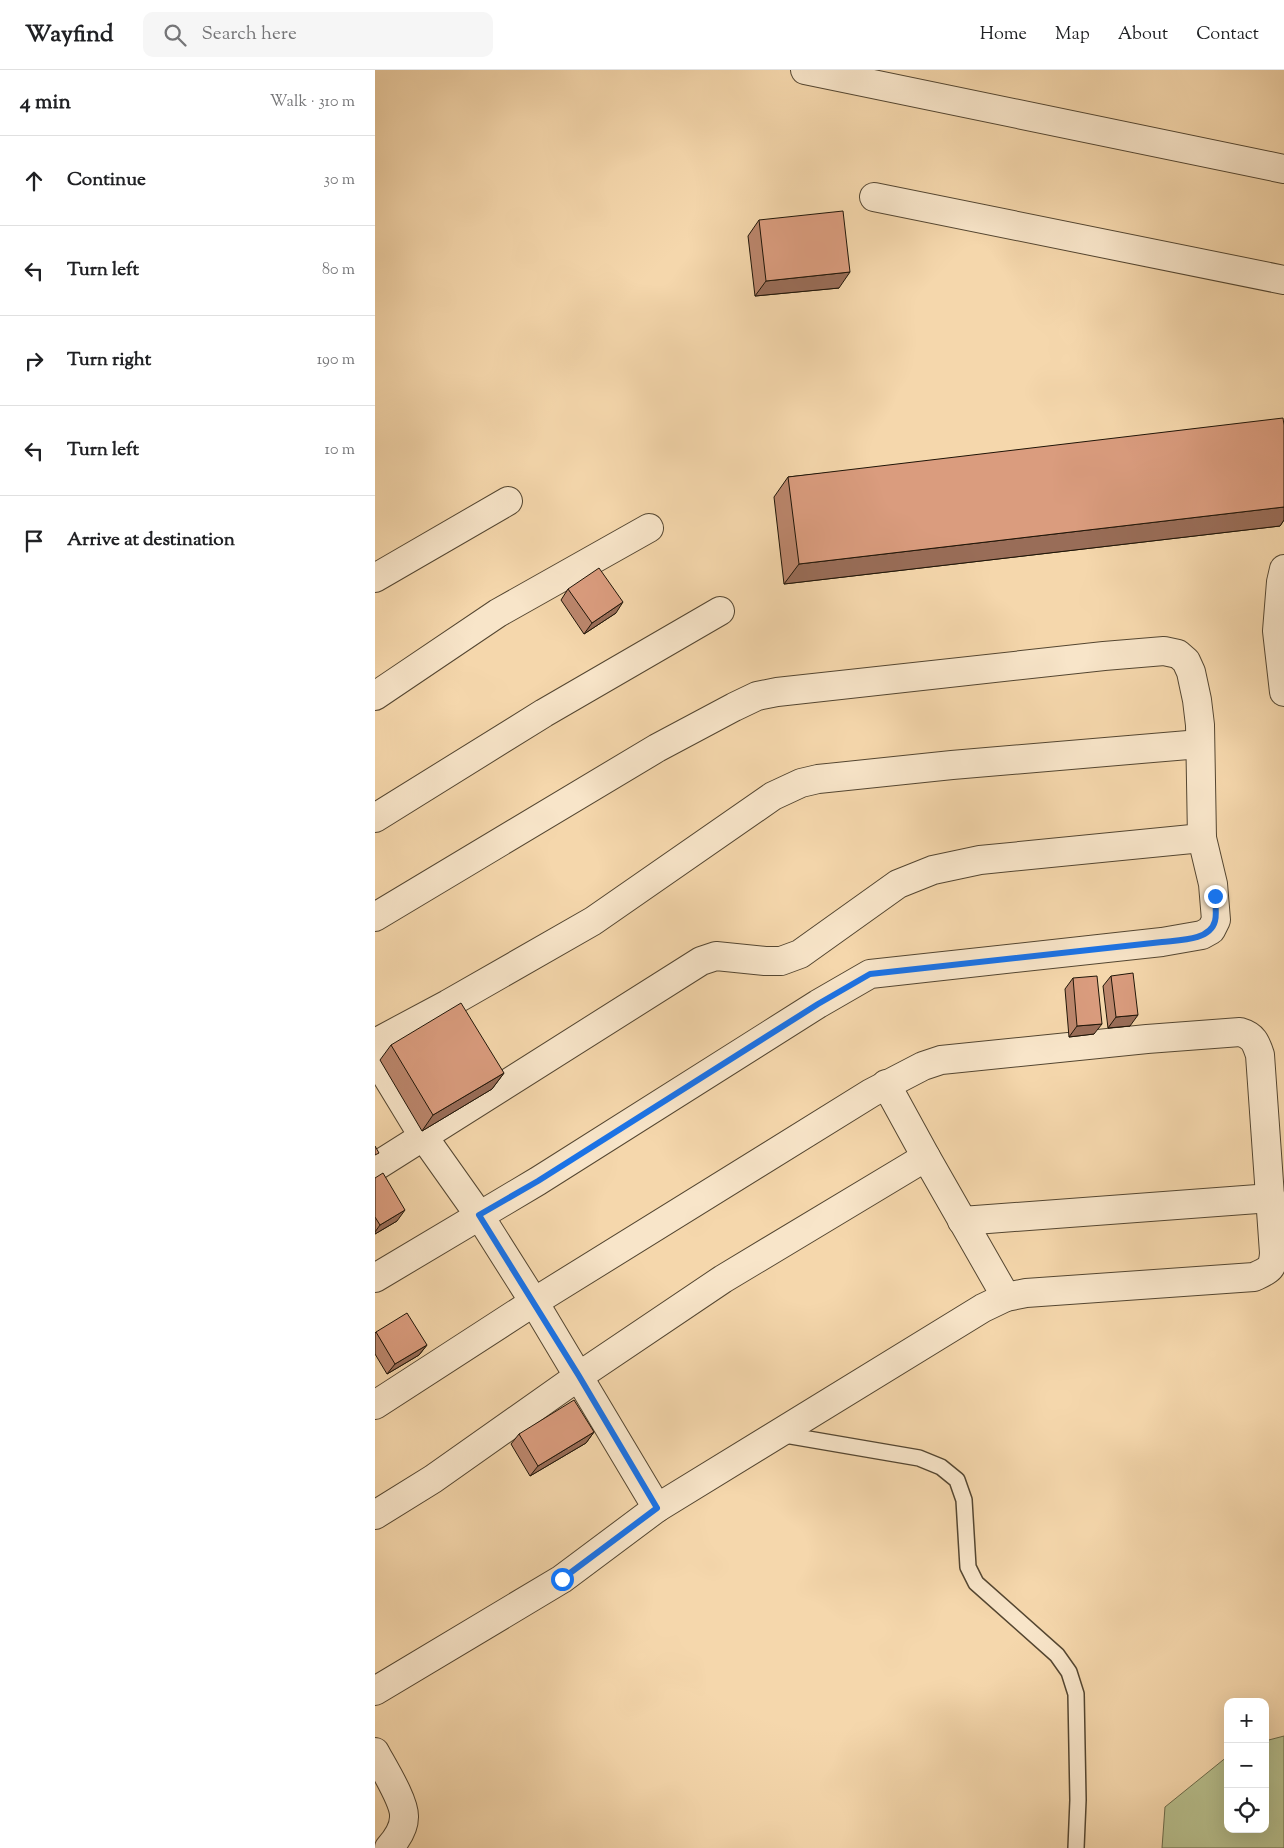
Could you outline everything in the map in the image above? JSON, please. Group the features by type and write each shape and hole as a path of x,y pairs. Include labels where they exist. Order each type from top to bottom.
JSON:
{"street":[{"path":"805,70 1284,169"},
{"path":"873,197 1284,280"},
{"path":"375,578 508,501"},
{"path":"375,696 498,612 649,528"},
{"path":"1284,569 1281,582 1277,631 1284,692"},
{"path":"375,818 544,713 719,611"},
{"path":"375,917 657,748 757,696 777,692 1164,651 1177,654 1186,661 1191,672 1199,717 1202,838 1213,884 1216,920 1211,930 1202,936 1162,942 870,974 818,1004 538,1181 375,1278"},
{"path":"375,1043 448,1004 593,921 773,796 801,783 817,779 952,765 1200,744"},
{"path":"375,1167 701,961 716,956 748,960 781,961 800,954 898,884 933,870 980,860 1202,838"},
{"path":"375,1404 534,1302 886,1084 923,1066 941,1060 1147,1039 1240,1032 1248,1034 1255,1040 1260,1055 1275,1253 1273,1265 1267,1272 1255,1277 1026,1293 1006,1297 983,1308 657,1508 562,1579 375,1691"},
{"path":"375,1057 423,1136 479,1215 534,1302 657,1508"},
{"path":"886,1084 1006,1297"},
{"path":"375,1515 433,1479 579,1376 723,1279 926,1157"},
{"path":"962,1221 1271,1198"},
{"path":"375,1752 402,1803 405,1816 395,1842 389,1848"}],"lane":[{"path":"778,1434 919,1458 941,1467 957,1480 964,1500 968,1566 976,1582 1057,1655 1069,1672 1076,1694 1078,1800 1076,1848"}],"green space":[{"path":"1284,1736 1284,1848 1162,1848 1165,1807 1224,1759 1224,1833 1269,1833 1269,1740"}],"building":[{"path":"843,211 850,272 766,281 759,220"},
{"path":"1283,418 1284,507 799,564 788,477"},
{"path":"599,568 623,602 592,623 568,589"},
{"path":"1133,973 1138,1015 1116,1017 1111,976"},
{"path":"1097,976 1102,1024 1077,1026 1073,978"},
{"path":"461,1003 504,1073 433,1115 391,1045"},
{"path":"375,1146 379,1153 375,1155"},
{"path":"383,1173 405,1210 380,1225 375,1217 375,1178"},
{"path":"407,1313 427,1345 395,1364 376,1332"},
{"path":"574,1400 594,1432 538,1466 519,1434"}],"route":[{"path":"562,1579 657,1508 579,1376 479,1215 538,1181 818,1004 870,974 1202,936 1211,930 1216,920 1215,896"}]}
